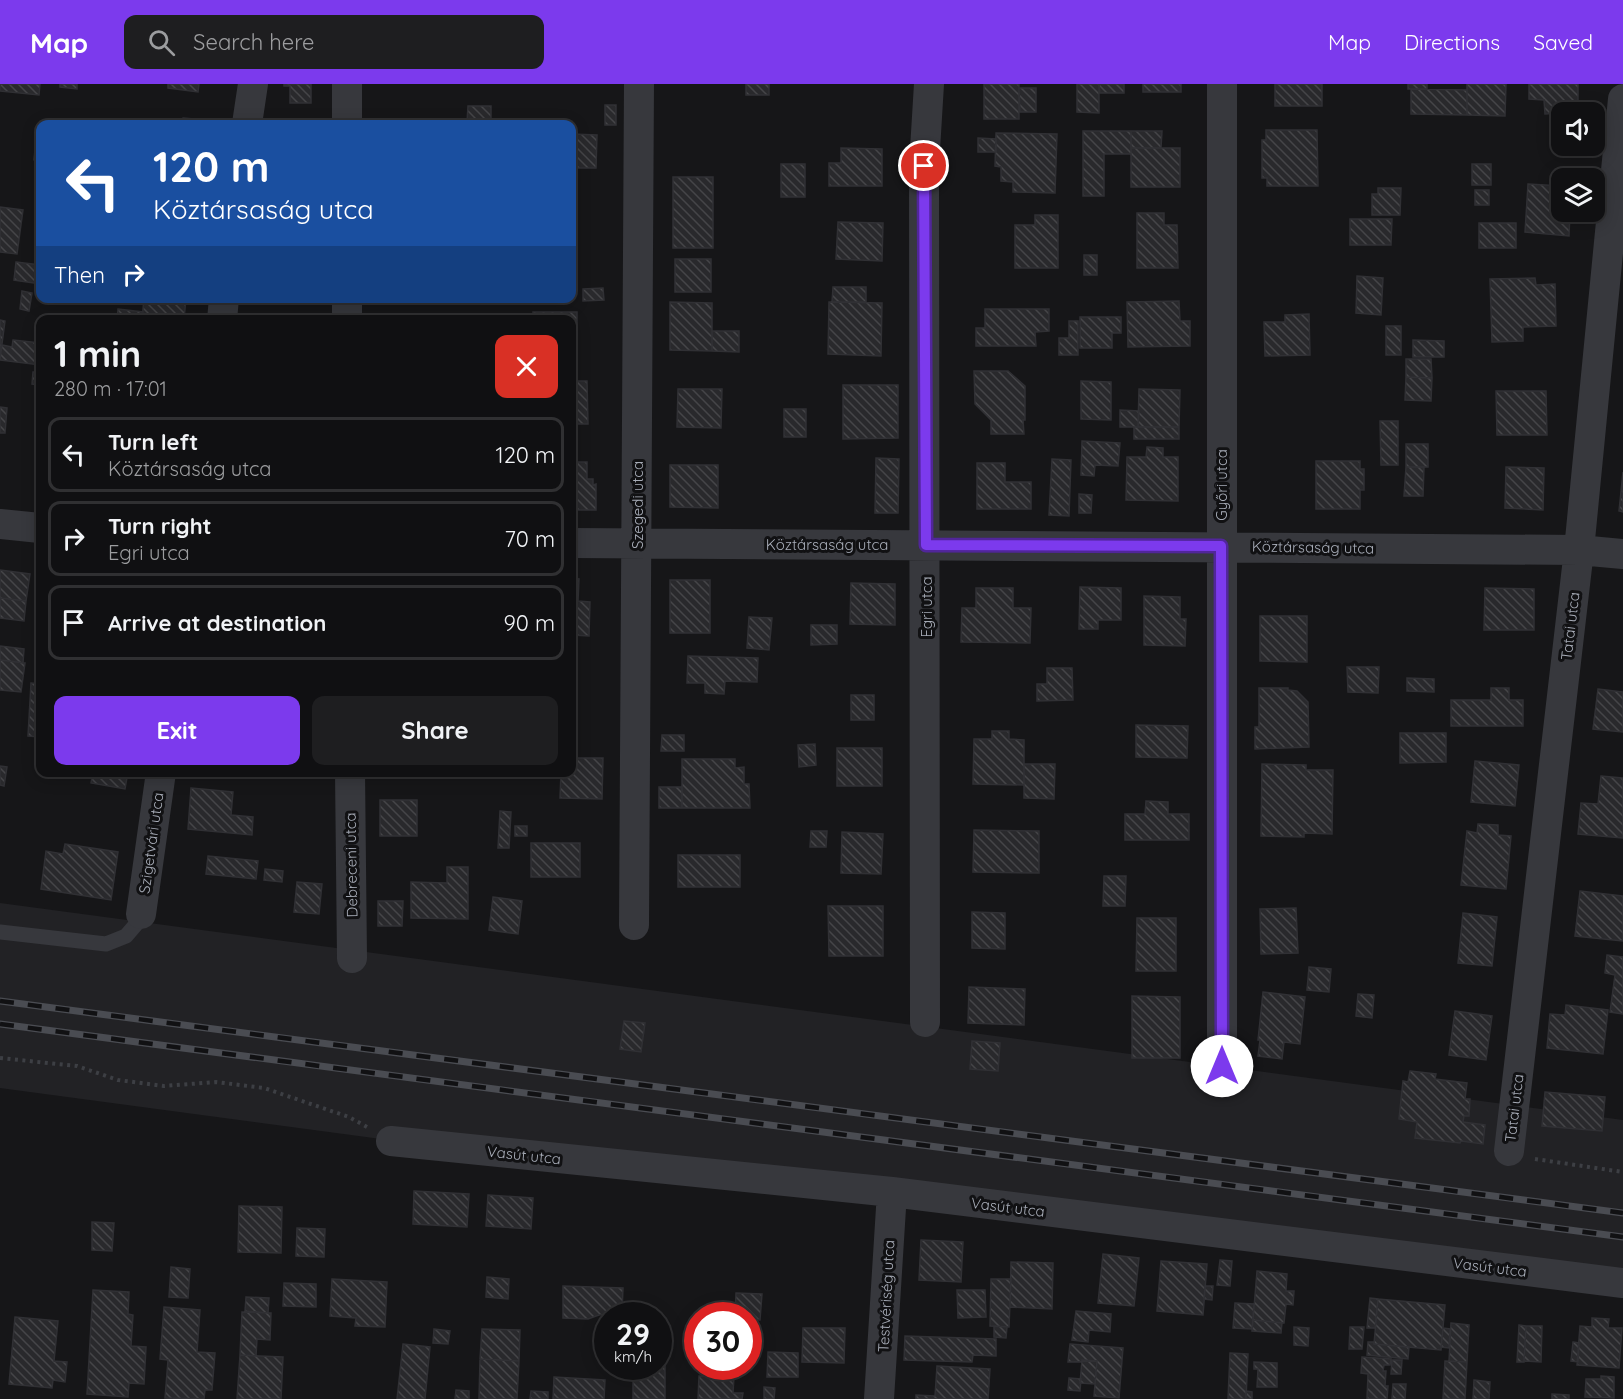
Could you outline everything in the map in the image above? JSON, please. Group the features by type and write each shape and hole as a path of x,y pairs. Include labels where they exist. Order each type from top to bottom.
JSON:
{"street":[{"path":"248,120 253,84"},
{"path":"347,84 347,120"},
{"name":"Szegedi utca","path":"634,925 639,84"},
{"name":"Egri utca","path":"925,1022 924,166 929,84"},
{"name":"Győri utca","path":"1222,84 1222,1066"},
{"name":"Tatai utca","path":"1509,1147 1579,550 1623,99"},
{"path":"0,524 36,528"},
{"name":"Köztársaság utca","path":"576,543 1221,546 1579,550 1623,554"},
{"name":"Szigetvári utca","path":"141,914 159,777"},
{"name":"Debreceni utca","path":"350,777 352,958"},
{"name":"Vasút utca","path":"391,1141 892,1192 1623,1283"},
{"name":"Testvériség utca","path":"879,1399 892,1192"}],"lane":[{"path":"0,932 106,944 126,936 138,922 141,914"}],"path":[{"path":"0,1059 77,1066 118,1080 164,1086 216,1082 264,1088 349,1117 391,1141"},
{"path":"1509,1147 1526,1157 1538,1160 1623,1172"}],"shaded area":[{"path":"0,903 1623,1120 1623,1287 710,1183 0,1088"}],"building":[{"path":"0,84 40,84 39,95 0,91"},
{"path":"60,84 77,84 77,89 60,87"},
{"path":"168,84 199,84 198,92 168,88"},
{"path":"284,84 311,84 311,103 290,103 290,86 284,86"},
{"path":"746,84 769,84 769,95 746,95"},
{"path":"984,84 1019,84 1019,119 984,119"},
{"path":"1077,84 1099,84 1099,113 1077,112"},
{"path":"1099,84 1124,84 1124,93 1100,93"},
{"path":"1143,84 1181,84 1181,92 1143,92"},
{"path":"1275,84 1322,84 1322,106 1275,106"},
{"path":"1408,84 1427,84 1427,89 1408,89"},
{"path":"1467,84 1506,84 1505,116 1467,115"},
{"path":"1529,84 1578,84 1578,102 1551,102 1551,114 1545,114 1544,100 1529,99"},
{"path":"1019,88 1036,88 1036,112 1020,112"},
{"path":"1411,89 1467,90 1467,115 1411,114"},
{"path":"605,105 616,105 616,125 605,125"},
{"path":"468,106 491,106 491,120 467,120"},
{"path":"183,118 206,120 183,120"},
{"path":"1266,130 1317,130 1318,186 1267,186 1267,178 1262,178 1262,140 1266,140"},
{"path":"1083,131 1131,131 1131,154 1104,154 1104,196 1083,196"},
{"path":"1131,131 1162,131 1161,148 1131,148"},
{"path":"996,133 1057,134 1055,193 1013,192 1013,182 1001,181 1001,167 995,166"},
{"path":"576,134 597,135 596,168 576,168"},
{"path":"978,138 996,139 996,152 978,152"},
{"path":"841,148 882,149 882,186 829,186 829,163 841,163"},
{"path":"1131,148 1180,148 1180,187 1131,187"},
{"path":"781,164 805,164 805,197 781,197"},
{"path":"1472,164 1491,164 1491,185 1472,185"},
{"path":"673,177 713,177 713,248 673,248"},
{"path":"1528,184 1551,185 1551,222 1570,222 1569,236 1525,232"},
{"path":"1378,188 1401,188 1400,215 1372,215 1372,194 1378,194"},
{"path":"1475,190 1489,190 1489,205 1475,205"},
{"path":"0,207 23,210 17,254 0,252"},
{"path":"1137,213 1164,213 1164,225 1177,225 1178,268 1137,268"},
{"path":"1035,215 1058,215 1058,268 1015,268 1015,225 1035,225"},
{"path":"1350,219 1392,219 1391,245 1350,245"},
{"path":"838,222 883,223 882,261 836,259"},
{"path":"1479,223 1516,223 1516,248 1479,248"},
{"path":"1084,255 1097,255 1097,275 1084,275"},
{"path":"675,259 711,259 711,292 675,292"},
{"path":"16,262 36,264 36,283 14,280"},
{"path":"1357,276 1383,278 1381,315 1356,313"},
{"path":"1535,278 1536,285 1555,284 1556,326 1523,327 1523,341 1492,342 1490,279"},
{"path":"833,287 866,287 866,302 832,302"},
{"path":"603,288 604,300 583,301 583,289"},
{"path":"22,291 32,293 29,311 20,309"},
{"path":"1179,301 1180,321 1190,321 1190,346 1128,347 1127,302"},
{"path":"670,302 712,303 712,351 670,350"},
{"path":"829,302 882,303 881,356 828,354"},
{"path":"144,303 186,303 184,315 142,315"},
{"path":"118,309 143,312 143,315 117,315"},
{"path":"985,309 1049,309 1049,331 1035,332 1036,346 976,346 976,328 985,328"},
{"path":"533,312 577,312 577,350 576,315 533,315"},
{"path":"1309,314 1310,355 1265,356 1264,322 1285,322 1285,315"},
{"path":"1080,317 1121,317 1121,333 1112,333 1112,348 1080,348"},
{"path":"0,320 5,321 0,359"},
{"path":"1069,321 1078,321 1078,355 1059,355 1059,338 1069,338"},
{"path":"1386,326 1401,326 1401,355 1386,355"},
{"path":"712,331 739,331 739,352 712,351"},
{"path":"13,340 36,343 36,364 0,360 2,345 12,347"},
{"path":"1413,340 1444,341 1444,357 1413,357"},
{"path":"1406,359 1431,359 1432,378 1406,377"},
{"path":"974,371 1008,371 1025,386 1024,434 991,434 991,420 975,404"},
{"path":"33,372 36,372 36,384 32,384"},
{"path":"1406,377 1432,378 1431,401 1405,400"},
{"path":"576,381 587,381 588,424 576,424"},
{"path":"1081,381 1111,382 1111,420 1081,419"},
{"path":"843,385 898,385 898,438 843,439"},
{"path":"678,389 722,389 721,428 677,427"},
{"path":"1139,389 1180,390 1179,427 1138,427"},
{"path":"1496,391 1546,391 1547,435 1497,435"},
{"path":"0,407 7,408 5,433 0,433"},
{"path":"784,409 806,409 806,437 784,437"},
{"path":"1120,410 1139,411 1138,427 1120,427"},
{"path":"1380,421 1398,421 1398,465 1381,465"},
{"path":"1134,427 1179,427 1179,439 1134,439"},
{"path":"1082,441 1120,443 1118,466 1095,465 1094,476 1081,475"},
{"path":"1406,444 1428,444 1428,467 1406,467"},
{"path":"1147,447 1163,448 1163,457 1178,457 1178,501 1126,500 1127,457 1146,457"},
{"path":"876,458 899,459 898,513 875,513"},
{"path":"1052,459 1071,460 1069,516 1049,515"},
{"path":"1316,461 1360,461 1360,469 1364,469 1364,490 1360,490 1360,509 1316,509"},
{"path":"576,462 587,462 587,479 593,479 593,485 596,484 596,510 576,510"},
{"path":"977,463 1005,463 1005,482 1031,482 1031,509 977,509"},
{"path":"670,465 718,465 718,508 670,507"},
{"path":"1406,467 1424,467 1423,496 1404,496"},
{"path":"1506,467 1544,468 1543,510 1505,508"},
{"path":"1623,472 1623,512 1619,511"},
{"path":"1079,494 1092,495 1091,513 1079,513"},
{"path":"0,570 30,574 26,601 0,598"},
{"path":"576,579 579,579 578,601 590,602 589,636 576,635"},
{"path":"670,580 710,580 710,633 670,633"},
{"path":"851,583 895,584 895,625 850,624"},
{"path":"1080,587 1121,588 1121,620 1098,620 1098,629 1079,629"},
{"path":"976,588 1013,588 1013,608 1031,608 1030,643 961,642 962,608 976,608"},
{"path":"1485,588 1534,589 1534,630 1484,630"},
{"path":"1144,596 1180,597 1180,619 1186,619 1185,646 1144,645"},
{"path":"0,598 26,601 24,621 0,618"},
{"path":"1260,616 1307,616 1307,662 1260,661"},
{"path":"749,617 772,618 769,650 747,648"},
{"path":"811,625 837,625 837,644 811,645"},
{"path":"0,646 24,649 23,663 0,660"},
{"path":"688,656 758,658 757,682 725,681 724,694 705,693 705,683 687,683"},
{"path":"0,660 25,663 21,692 0,690"},
{"path":"1347,667 1379,667 1378,693 1348,692"},
{"path":"1047,668 1072,668 1073,700 1037,701 1037,684 1047,684"},
{"path":"1407,678 1434,679 1434,692 1407,691"},
{"path":"31,683 36,684 36,737 28,736"},
{"path":"1259,688 1288,688 1288,690 1297,691 1308,702 1309,747 1255,749 1255,727 1259,727"},
{"path":"1491,688 1509,688 1509,700 1523,700 1523,726 1451,726 1451,700 1491,700"},
{"path":"1598,689 1623,692 1623,732 1593,729"},
{"path":"851,695 874,695 874,720 851,720"},
{"path":"1136,725 1188,726 1187,758 1136,757"},
{"path":"992,731 1009,731 1009,739 1024,740 1024,785 973,784 974,739 992,739"},
{"path":"1400,733 1446,733 1446,762 1400,763"},
{"path":"662,735 684,735 684,751 661,751"},
{"path":"815,744 816,765 799,767 798,745"},
{"path":"837,748 882,748 882,786 837,786"},
{"path":"576,758 603,758 602,799 560,798 561,777 576,777"},
{"path":"682,759 735,759 735,768 744,767 744,784 749,784 750,808 682,808"},
{"path":"1475,761 1519,765 1515,806 1471,802"},
{"path":"1024,764 1055,764 1054,799 1024,798"},
{"path":"1262,764 1306,765 1306,770 1333,770 1332,834 1304,833 1304,837 1261,836"},
{"path":"0,766 7,767 4,786 0,785"},
{"path":"1601,776 1623,778 1623,838 1578,834 1581,803 1598,804"},
{"path":"92,777 127,777 125,789 91,783"},
{"path":"659,787 682,787 682,808 659,808"},
{"path":"191,788 233,792 231,815 253,817 252,835 188,829"},
{"path":"380,800 417,800 417,836 380,836"},
{"path":"1146,801 1168,802 1168,814 1189,814 1189,840 1125,840 1125,814 1145,814"},
{"path":"500,811 511,812 509,848 498,848"},
{"path":"1478,824 1498,825 1498,835 1511,836 1506,889 1461,885 1467,831 1477,833"},
{"path":"515,826 527,826 527,836 515,836"},
{"path":"974,830 1039,831 1039,873 973,872"},
{"path":"811,831 827,831 826,847 810,847"},
{"path":"842,832 883,834 881,874 841,873"},
{"path":"531,843 580,843 580,877 531,877"},
{"path":"65,844 118,852 111,900 41,889 46,851 63,854"},
{"path":"678,855 740,855 740,887 678,887"},
{"path":"208,856 258,861 256,879 206,874"},
{"path":"447,867 468,867 468,919 411,918 411,882 447,883"},
{"path":"265,869 283,871 282,882 264,880"},
{"path":"1104,876 1126,876 1125,906 1103,906"},
{"path":"297,882 322,884 319,914 294,912"},
{"path":"1580,891 1623,896 1623,941 1575,936"},
{"path":"493,897 522,901 518,934 489,930"},
{"path":"378,901 403,901 402,926 378,926"},
{"path":"828,906 883,906 883,956 829,956"},
{"path":"1296,908 1298,953 1261,954 1260,909"},
{"path":"972,912 1005,913 1005,949 972,948"},
{"path":"1463,913 1497,917 1492,966 1458,963"},
{"path":"1137,918 1176,918 1176,971 1136,971"},
{"path":"1607,955 1623,957 1623,1014 1610,1012 1615,975 1605,973"},
{"path":"1309,967 1331,969 1329,992 1307,990"},
{"path":"969,987 1025,989 1024,1025 968,1023"},
{"path":"1263,992 1305,997 1300,1044 1284,1042 1282,1059 1258,1056"},
{"path":"1358,994 1374,995 1372,1018 1356,1016"},
{"path":"1132,996 1180,997 1180,1058 1132,1058"},
{"path":"1566,1005 1608,1010 1603,1054 1547,1048 1550,1014 1565,1015"},
{"path":"1455,1011 1492,1016 1486,1060 1449,1055"},
{"path":"624,1021 645,1023 641,1052 620,1049"},
{"path":"972,1041 1000,1043 998,1071 970,1069"},
{"path":"1410,1071 1436,1074 1435,1079 1467,1083 1465,1099 1470,1099 1469,1116 1464,1116 1463,1122 1485,1125 1483,1144 1415,1138 1417,1122 1399,1119 1403,1081 1408,1082"},
{"path":"1545,1092 1605,1097 1602,1131 1542,1126"},
{"path":"414,1191 469,1194 467,1227 413,1224"},
{"path":"488,1195 533,1198 531,1229 486,1226"},
{"path":"239,1206 282,1207 281,1253 238,1252"},
{"path":"92,1222 114,1223 112,1251 92,1250"},
{"path":"297,1228 325,1229 324,1257 296,1256"},
{"path":"921,1240 963,1242 961,1282 919,1280"},
{"path":"1103,1254 1139,1258 1134,1306 1098,1303"},
{"path":"1220,1260 1232,1261 1230,1286 1217,1285"},
{"path":"1161,1261 1207,1264 1203,1315 1157,1311"},
{"path":"1011,1262 1053,1263 1052,1309 1010,1307"},
{"path":"171,1267 190,1269 188,1298 169,1297"},
{"path":"1257,1271 1287,1274 1286,1291 1294,1291 1293,1305 1286,1304 1284,1323 1253,1320"},
{"path":"487,1277 509,1279 508,1299 486,1297"},
{"path":"332,1279 387,1282 385,1327 355,1326 356,1318 330,1316"},
{"path":"991,1279 1011,1279 1009,1327 990,1326"},
{"path":"284,1283 316,1284 316,1307 283,1306"},
{"path":"563,1286 623,1288 622,1302 594,1302 594,1317 588,1319 563,1318"},
{"path":"1205,1286 1213,1286 1212,1300 1204,1299"},
{"path":"93,1290 129,1292 128,1314 133,1315 131,1346 146,1347 144,1384 129,1383 128,1397 87,1394"},
{"path":"957,1290 985,1290 986,1317 958,1318"},
{"path":"736,1293 762,1294 761,1302 736,1302"},
{"path":"246,1297 269,1298 268,1313 245,1311"},
{"path":"1370,1298 1378,1299 1375,1328 1367,1328"},
{"path":"1378,1299 1445,1305 1441,1350 1374,1344"},
{"path":"1235,1303 1254,1304 1252,1329 1233,1328"},
{"path":"164,1307 200,1310 197,1352 215,1353 212,1390 205,1390 204,1399 165,1398 168,1360 160,1359"},
{"path":"1076,1311 1111,1314 1110,1332 1089,1330 1088,1342 1072,1340"},
{"path":"242,1312 271,1313 270,1340 257,1339 256,1356 240,1355"},
{"path":"15,1317 58,1321 54,1361 67,1362 65,1382 53,1380 52,1388 9,1384"},
{"path":"1592,1318 1609,1319 1608,1328 1622,1328 1619,1368 1577,1365 1580,1326 1592,1327"},
{"path":"1253,1320 1282,1323 1281,1333 1252,1331"},
{"path":"1451,1323 1469,1325 1467,1362 1449,1361"},
{"path":"1519,1325 1526,1326 1524,1362 1517,1362"},
{"path":"994,1326 1007,1327 1006,1338 994,1337"},
{"path":"1526,1326 1542,1326 1541,1362 1524,1361"},
{"path":"1294,1327 1309,1328 1308,1346 1294,1345"},
{"path":"1350,1327 1364,1327 1362,1349 1349,1349"},
{"path":"803,1328 845,1328 844,1363 802,1362"},
{"path":"1443,1328 1450,1329 1449,1348 1441,1347"},
{"path":"434,1329 450,1331 448,1344 433,1343"},
{"path":"482,1329 520,1330 519,1361 480,1359"},
{"path":"905,1336 996,1339 996,1356 973,1355 972,1362 904,1360"},
{"path":"1368,1342 1409,1347 1408,1359 1367,1355"},
{"path":"1573,1342 1579,1343 1578,1362 1571,1361"},
{"path":"403,1344 430,1347 425,1399 397,1399"},
{"path":"1070,1344 1123,1348 1119,1398 1094,1396 1097,1361 1068,1362"},
{"path":"768,1352 798,1353 798,1377 767,1377"},
{"path":"1230,1353 1248,1354 1246,1399 1228,1399"},
{"path":"240,1355 283,1357 281,1399 237,1399"},
{"path":"1362,1357 1391,1359 1390,1365 1384,1365 1383,1371 1386,1371 1387,1399 1367,1399 1368,1374 1361,1373"},
{"path":"480,1359 519,1361 517,1399 479,1399"},
{"path":"1082,1360 1097,1361 1095,1384 1080,1383"},
{"path":"1392,1360 1402,1360 1401,1374 1391,1374"},
{"path":"1445,1361 1467,1362 1465,1399 1443,1399"},
{"path":"1254,1362 1277,1363 1277,1387 1257,1387 1258,1369 1254,1369"},
{"path":"937,1366 990,1369 988,1399 916,1399 916,1395 935,1396"},
{"path":"1601,1376 1614,1377 1614,1398 1585,1397 1586,1379 1601,1379"},
{"path":"554,1377 605,1380 604,1399 553,1399"},
{"path":"1069,1378 1081,1379 1080,1391 1068,1390"},
{"path":"633,1380 665,1380 665,1399 633,1399"},
{"path":"699,1380 734,1380 733,1393 743,1393 742,1399 698,1399"},
{"path":"1474,1380 1490,1382 1489,1399 1473,1399"},
{"path":"1393,1384 1406,1384 1405,1399 1392,1399"},
{"path":"764,1387 775,1388 774,1399 764,1399"},
{"path":"456,1390 469,1391 469,1399 455,1399"},
{"path":"531,1391 548,1392 548,1399 530,1399"},
{"path":"1246,1391 1252,1392 1252,1399 1246,1399"},
{"path":"1552,1394 1569,1395 1569,1399 1552,1399"}],"railway":[{"path":"0,1001 1623,1213"},
{"path":"0,1024 1623,1237"}],"route":[{"path":"924,166 926,545 1221,546 1222,1066"}]}
